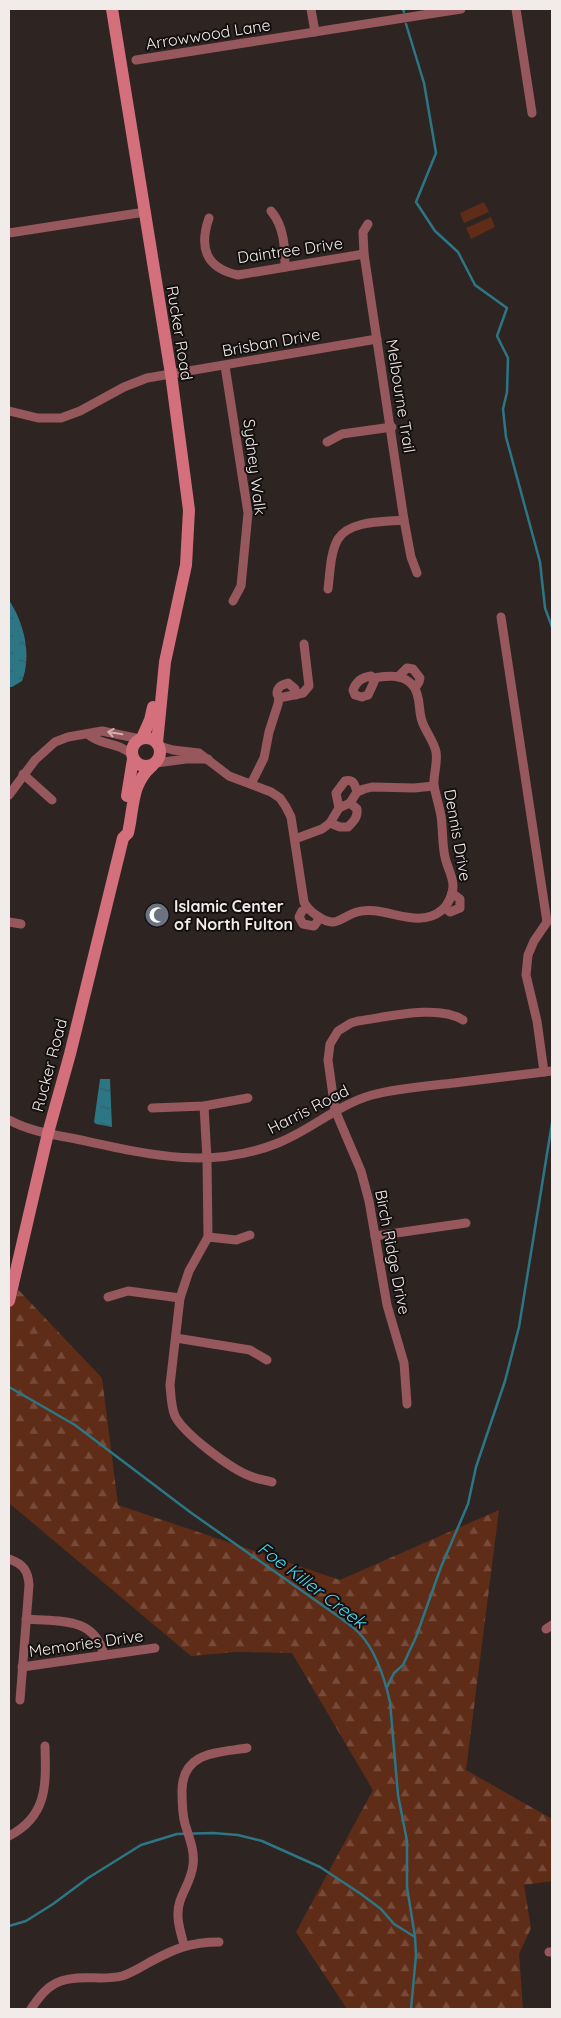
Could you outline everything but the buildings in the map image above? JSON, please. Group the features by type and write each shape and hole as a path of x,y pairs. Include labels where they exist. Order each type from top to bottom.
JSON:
{"main road":[{"name":"Rucker Road","path":"112,9 171,374 187,489 189,529 186,564 165,662 158,744"},
{"name":"Rucker Road","path":"141,739 150,720 157,678 165,662"},
{"path":"141,739 151,739 158,744 161,753 154,764 141,766 132,757 132,747 141,739"},
{"name":"Rucker Road","path":"123,838 121,830 132,757"},
{"name":"Rucker Road","path":"9,1301 48,1133 74,1039 123,838 128,832 136,787 142,775 154,764"}],"street":[{"path":"311,9 315,32"},
{"name":"Arrowwood Lane","path":"136,60 462,9"},
{"path":"516,9 532,113"},
{"path":"271,211 278,220 285,250 285,267"},
{"path":"9,233 144,212"},
{"name":"Daintree Drive","path":"209,218 203,234 207,253 215,265 225,272 238,275 364,254"},
{"name":"Melbourne Trail","path":"368,224 362,232 364,254 392,427 404,520 411,557 417,573"},
{"name":"Brisban Drive","path":"9,411 38,418 61,418 80,411 124,386 147,378 377,339"},
{"name":"Sydney Walk","path":"225,366 248,513 241,586 234,601"},
{"path":"326,442 342,434 392,427"},
{"path":"328,589 334,550 339,539 346,531 358,526 404,520"},
{"path":"502,617 547,922 534,941 528,955 526,975 548,1072"},
{"path":"279,698 303,693 310,686 304,644"},
{"name":"Dennis Drive","path":"398,677 407,668 413,669 420,678 415,688 422,720 436,752 434,786 440,808 445,857 452,876 452,893 445,908"},
{"path":"373,678 385,676 398,677 406,679 415,688"},
{"path":"251,784 264,758 279,698 277,691 282,684 291,685 296,695"},
{"path":"9,796 43,751 55,742 68,737 89,735 102,731 141,739"},
{"path":"89,735 97,741 122,747 132,757"},
{"path":"158,744 181,751 193,751 208,759 229,776 280,798 291,817 304,902 307,908 326,922 333,922 364,910 405,918 434,915 445,908 450,912 460,908 460,899 452,893"},
{"path":"154,764 186,759 208,759"},
{"path":"24,774 52,800"},
{"path":"339,808 336,792 345,781 351,781 355,784 357,792"},
{"path":"295,839 315,833 330,823 339,808 350,803 357,792 372,787 389,789 434,786"},
{"path":"330,823 343,827 348,826 354,821 357,816 357,809 350,803"},
{"path":"307,908 302,911 300,916 303,924 314,926 320,918"},
{"path":"9,922 21,924"},
{"name":"Birch Ridge Drive","path":"407,1404 404,1363 387,1305 369,1201 360,1171 335,1110 328,1060 329,1051 334,1038 344,1027 358,1021 436,1011 450,1013 463,1020"},
{"name":"Harris Road","path":"9,1120 22,1127 48,1133 174,1158 207,1159 250,1152 278,1143 305,1130 335,1110 372,1096 410,1088 548,1072"},
{"path":"152,1108 204,1106 248,1098"},
{"path":"204,1106 208,1237 189,1271 180,1298 170,1385 175,1415 189,1433 224,1462 249,1476 272,1482"},
{"path":"375,1236 466,1223"},
{"path":"208,1237 236,1240 250,1235"},
{"path":"108,1297 128,1291 180,1298"},
{"path":"176,1338 250,1350 267,1360"},
{"path":"9,1559 20,1563 28,1573 29,1585 20,1700"},
{"path":"26,1619 72,1623 88,1629 100,1642 104,1656"},
{"name":"Memories Drive","path":"22,1667 154,1648"},
{"path":"9,1836 18,1832 32,1819 41,1802 46,1784 45,1746"},
{"path":"184,1945 178,1927 178,1915 180,1902 191,1876 194,1863 193,1849 184,1821 182,1780 190,1765 196,1759 247,1748"},
{"path":"31,2009 38,1997 50,1986 61,1981 72,1978 106,1979 123,1976 184,1945 218,1942"}],"green space":[{"path":"484,202 489,212 464,223 460,213"},
{"path":"491,217 495,227 471,239 466,228"},
{"path":"9,1280 102,1378 118,1505 340,1580 499,1510 466,1770 552,1819 552,1881 524,1885 531,1928 519,1954 523,2009 347,2009 296,1932 373,1790 292,1653 236,1652 191,1656 9,1503"}],"water":[{"path":"9,600 19,619 26,650 25,671 22,681 12,687 9,687"},
{"path":"100,1079 110,1079 112,1127 94,1122"}],"waterway":[{"path":"406,24 424,83 436,153 416,202 435,231 458,252 475,285 507,308 497,336 508,358 507,392 503,409 506,437 540,562 545,608 552,627"},
{"path":"387,1687 394,1673 403,1665 416,1637 441,1567 468,1504 476,1467 505,1381 519,1327 552,1123"},
{"name":"Foe Killer Creek","path":"9,1387 75,1425 190,1512 342,1619 366,1641 383,1675 390,1702 398,1795 407,1841 407,1887 416,1955 411,2009"},
{"path":"9,1926 26,1921 88,1878 141,1845 177,1834 213,1833 238,1835 262,1841 320,1867 361,1894 381,1909 394,1924 415,1937"}],"place":[{"name":"Islamic Center of North Fulton","path":"157,915"}]}
